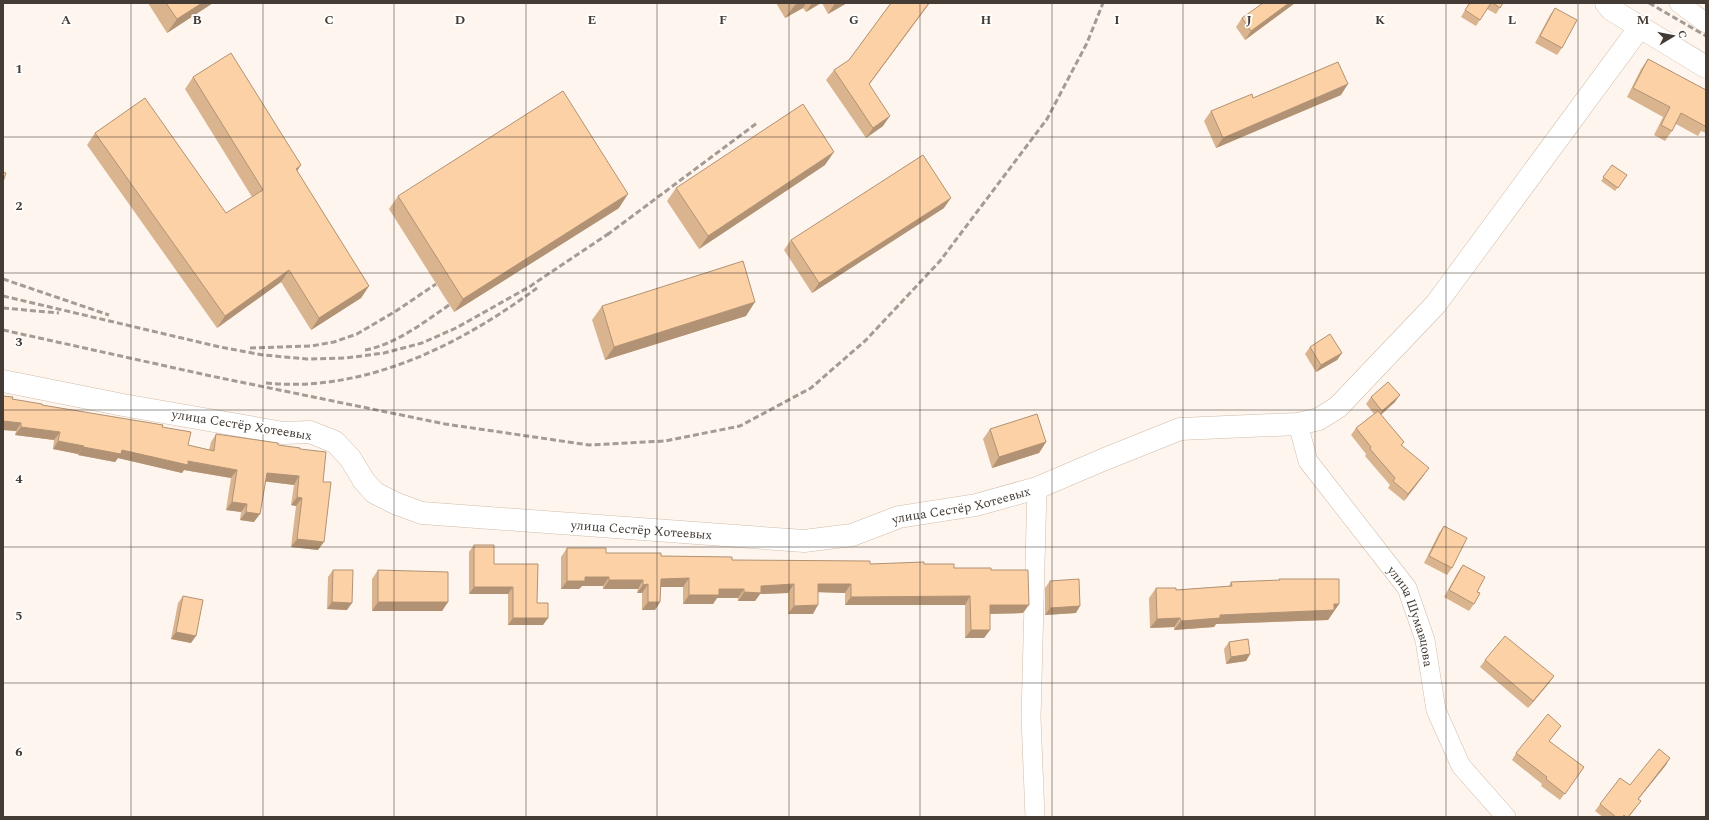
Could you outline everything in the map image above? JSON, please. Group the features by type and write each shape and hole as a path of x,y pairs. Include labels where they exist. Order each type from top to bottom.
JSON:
{"street":[{"path":"1606,3 1612,10 1706,67"},
{"path":"1679,3 1706,23"},
{"name":"улица Сестёр Хотеевых","path":"3,381 123,405 283,433 310,432 335,442 350,458 364,481 375,493 422,513 804,541 852,534 899,517 976,505 1037,488 1105,458 1180,429 1298,424 1319,419 1338,407 1436,304 1640,27"},
{"name":"улица Шумавцова","path":"1298,424 1308,461 1407,588 1425,640 1436,710 1461,766 1506,817"},
{"path":"1035,817 1031,718 1037,488"}],"building":[{"path":"166,3 202,3 177,19"},
{"path":"891,3 929,3 869,84 890,116 873,128 834,70 849,60"},
{"path":"1263,3 1289,3 1251,31 1242,18"},
{"path":"1470,3 1491,3 1480,20 1465,10"},
{"path":"1493,3 1503,3 1500,8"},
{"path":"1555,8 1577,20 1562,48 1540,36"},
{"path":"231,53 301,165 296,169 369,286 319,318 289,270 225,316 95,133 145,98 226,213 263,190 193,77"},
{"path":"1648,59 1706,90 1705,126 1681,113 1672,131 1661,125 1670,107 1633,88"},
{"path":"1338,62 1348,84 1223,138 1211,111 1252,94 1253,98"},
{"path":"563,91 628,194 463,299 398,196"},
{"path":"803,104 834,152 708,236 676,188"},
{"path":"923,155 951,198 819,283 791,240"},
{"path":"1612,165 1627,175 1618,188 1603,177"},
{"path":"3,172 6,173 3,182"},
{"path":"743,261 755,302 614,347 602,306"},
{"path":"1330,334 1342,353 1321,365 1310,347"},
{"path":"1388,382 1400,395 1382,411 1371,397"},
{"path":"3,396 13,397 12,399 42,405 163,425 162,427 191,432 188,445 214,451 216,434 278,443 278,445 300,449 326,452 323,482 331,482 324,542 297,539 302,498 297,497 299,476 267,473 260,514 246,512 247,504 232,502 237,470 188,461 188,465 122,450 121,454 58,441 60,432 21,427 21,423 3,421"},
{"path":"1378,411 1404,442 1401,445 1429,468 1408,494 1393,481 1395,478 1370,449 1371,447 1356,428"},
{"path":"1037,414 1046,442 999,457 990,429"},
{"path":"1444,526 1467,538 1452,568 1429,556"},
{"path":"474,545 494,545 494,564 538,564 537,603 548,603 548,618 513,618 513,587 474,587"},
{"path":"567,548 606,548 606,553 661,553 661,556 732,557 732,560 870,561 870,564 924,562 924,564 954,564 954,568 1028,570 1029,605 990,605 990,630 971,630 970,596 851,597 851,584 818,584 818,605 794,606 794,584 761,586 761,593 744,592 744,589 719,589 719,595 689,595 689,578 661,579 660,602 648,602 648,584 643,585 643,580 609,580 609,577 585,577 585,581 567,581"},
{"path":"1463,565 1485,577 1477,592 1480,593 1474,604 1449,590"},
{"path":"333,570 353,570 352,603 332,602"},
{"path":"378,570 448,572 448,602 378,602"},
{"path":"1079,579 1080,606 1050,608 1050,581"},
{"path":"1279,579 1339,579 1339,604 1334,604 1334,610 1220,615 1220,618 1181,621 1180,618 1157,619 1156,588 1176,588 1176,590 1232,586 1231,582 1280,580"},
{"path":"183,596 203,600 196,636 176,632"},
{"path":"1505,636 1554,676 1533,701 1485,660"},
{"path":"1248,639 1250,654 1231,657 1229,642"},
{"path":"1548,714 1561,726 1549,741 1584,767 1565,794 1546,779 1547,777 1516,753"},
{"path":"1659,749 1670,758 1638,799 1641,801 1628,817 1624,815 1623,817 1616,817 1600,804 1620,778 1630,785"}],"railway":[{"path":"3,330 211,376 445,424 589,445 665,441 740,426 811,388 866,340 940,261 1047,119 1087,43 1103,3"},
{"path":"1649,3 1706,36"},
{"path":"607,235 757,123"},
{"path":"3,296 220,347 263,355 307,359 346,358 384,353 422,343 456,328 529,287 611,232"},
{"path":"3,279 109,315"},
{"path":"250,348 311,346 334,342 357,334 396,311 436,284"},
{"path":"266,383 303,384 339,380 375,372 410,361 444,346 476,328 537,288"},
{"path":"365,350 388,343 398,338 419,326 449,305"},
{"path":"3,308 59,313"}]}
